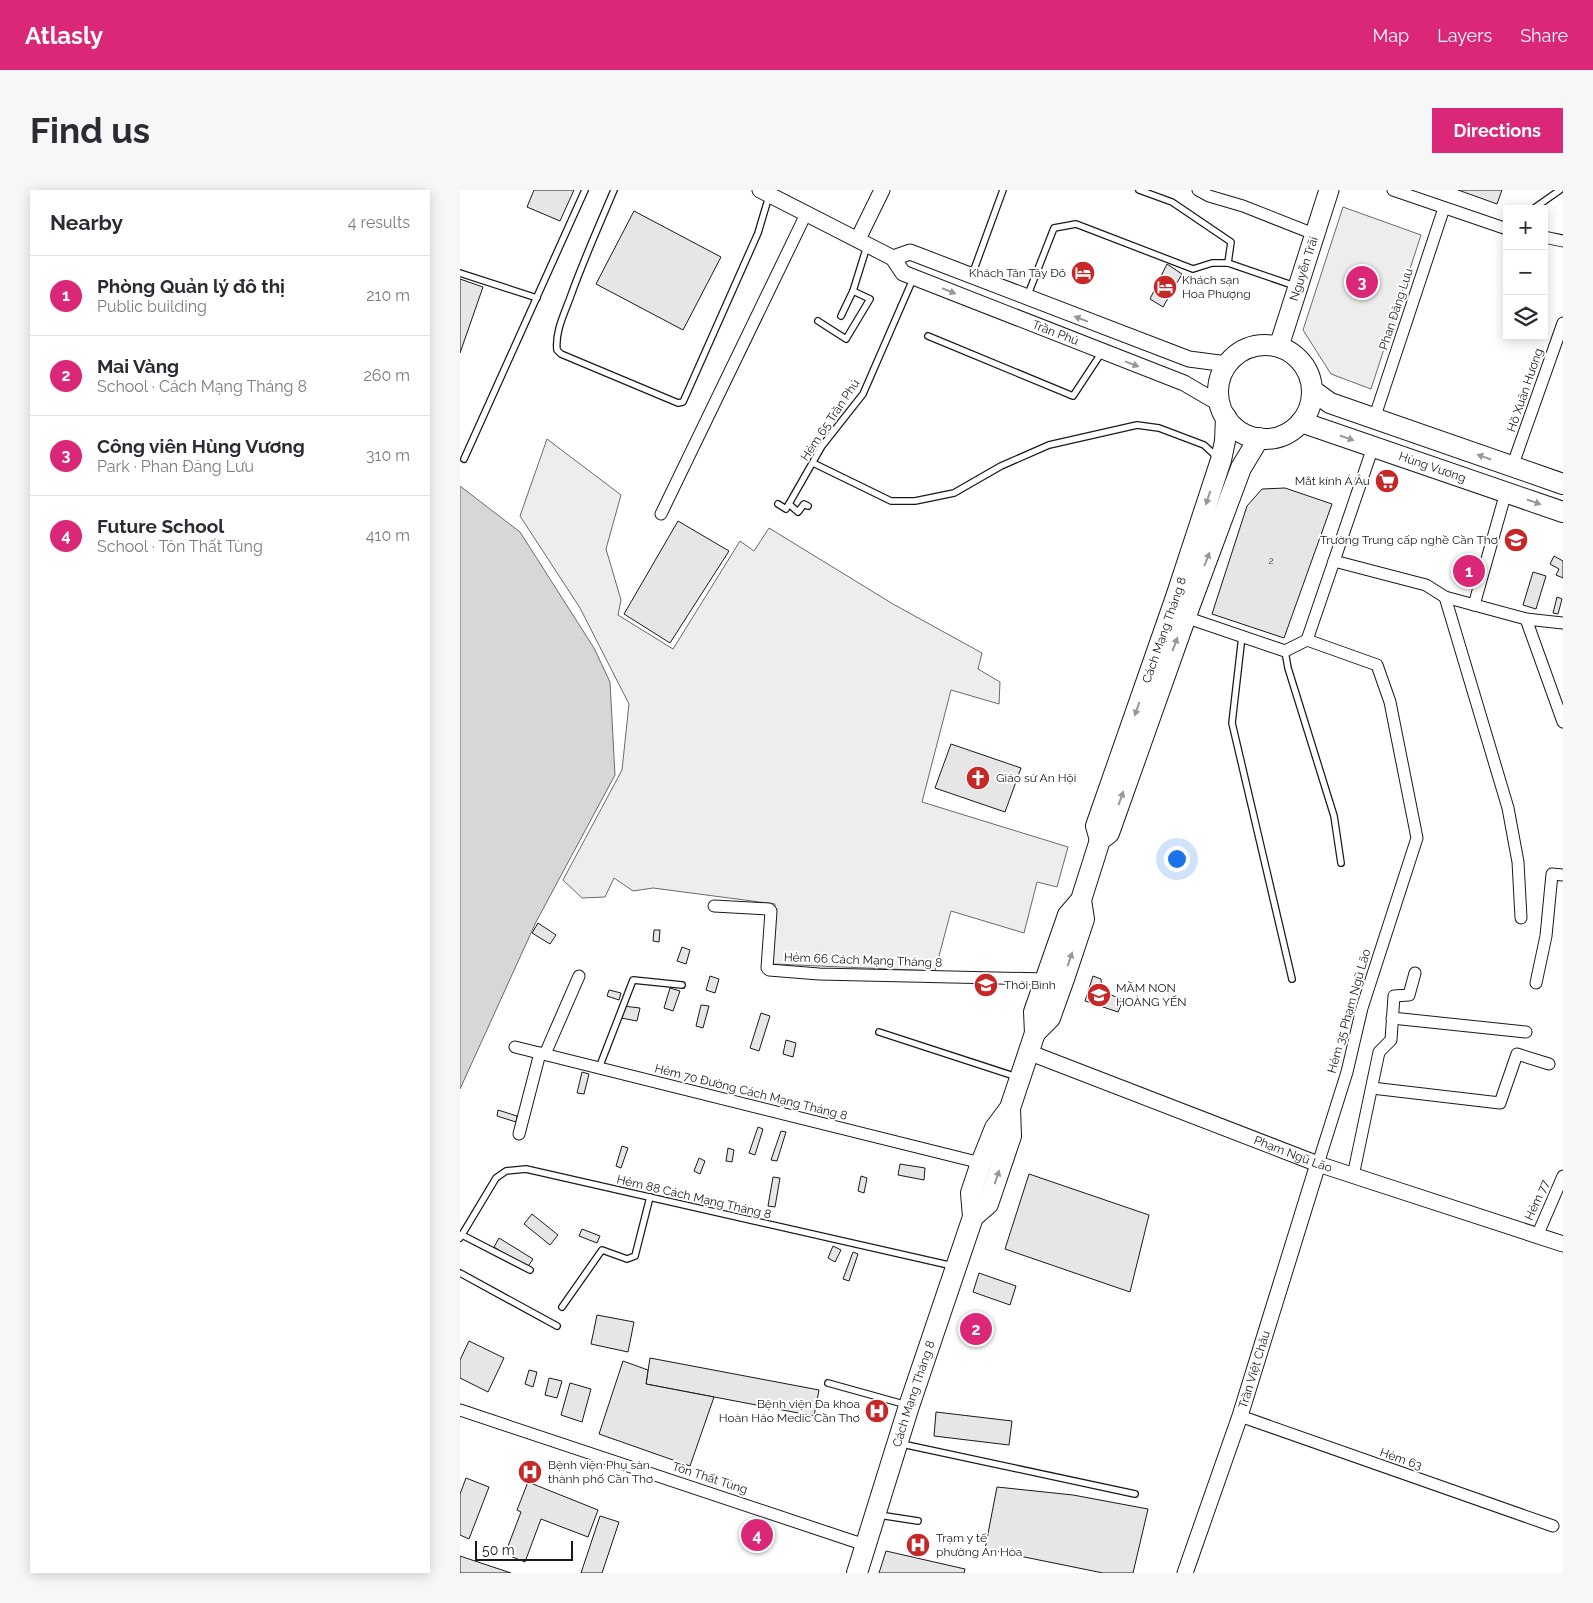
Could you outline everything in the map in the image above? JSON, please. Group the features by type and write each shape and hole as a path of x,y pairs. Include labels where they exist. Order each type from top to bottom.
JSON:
{"highway":[{"path":"1264,344 1278,346 1292,353 1310,375 1312,401 1301,422 1282,436 1260,438 1242,432 1223,411 1220,377 1227,364 1237,354 1250,347 1264,344"},
{"path":"1312,390 1330,403 1563,484"},
{"name":"Cách Mạng Tháng 8","path":"1100,840 1096,826 1176,597 1221,460 1225,441 1223,411"},
{"name":"Hùng Vương","path":"1301,422 1563,512"},
{"name":"Cách Mạng Tháng 8","path":"1035,1034 1034,1012 1068,915 1080,900 1100,840 1109,833 1185,617 1241,468 1260,438"},
{"name":"Cách Mạng Tháng 8","path":"973,1217 988,1204 1011,1136 1010,1108 1019,1078 1035,1034 1050,1018 1084,919 1080,900"},
{"name":"Cách Mạng Tháng 8","path":"857,1573 909,1406 973,1217 971,1193 995,1128 1010,1108"}],"main road":[{"name":"Nguyễn Trãi","path":"1278,346 1329,190"}],"street":[{"path":"863,242 882,190"},
{"path":"1198,190 1209,196 1243,206 1314,234"},
{"path":"1392,190 1503,227"},
{"name":"Trần Phú","path":"771,193 893,258 903,273 1184,383 1223,411"},
{"name":"Phan Đăng Lưu","path":"1374,418 1444,208"},
{"path":"661,514 807,212"},
{"path":"1548,238 1563,241"},
{"name":"Trần Phú","path":"893,258 910,252 1189,359 1227,364"},
{"name":"Hồ Xuân Hương","path":"1512,467 1563,324"},
{"path":"1185,617 1285,651 1307,640 1373,447"},
{"path":"1474,605 1506,492"},
{"path":"1334,560 1426,585 1445,597 1474,605 1526,619 1563,623"},
{"path":"1445,597 1508,808 1518,862 1521,918"},
{"path":"1526,619 1563,722"},
{"name":"Hẻm 35 Phạm Ngũ Lão","path":"1307,640 1376,665 1390,702 1417,838 1362,1008 1346,1072 1318,1164"},
{"path":"1536,983 1546,936 1552,874 1563,875"},
{"name":"Hẻm 66 Cách Mạng Tháng 8","path":"714,906 769,909 771,911 767,968 769,970 819,974 1045,979"},
{"path":"1353,1176 1379,1052 1391,1040 1394,996 1409,995 1415,973"},
{"path":"519,1134 542,1054 579,976"},
{"path":"1392,1018 1526,1032"},
{"name":"Hẻm 70 Đường Cách Mạng Tháng 8","path":"515,1047 981,1163"},
{"name":"Phạm Ngũ Lão","path":"1028,1052 1318,1164 1563,1244"},
{"path":"1372,1088 1500,1103 1517,1054 1549,1064"},
{"name":"Trần Việt Châu","path":"1185,1573 1240,1416 1318,1164"},
{"name":"Hẻm 77","path":"1537,1236 1563,1176"},
{"name":"Tôn Thất Tùng","path":"460,1410 865,1545"},
{"name":"Hèm 63","path":"1240,1416 1553,1526"}],"lane":[{"path":"464,459 585,190"},
{"path":"614,190 579,272 558,329 557,350 561,354 678,403 683,402 758,233 771,193"},
{"path":"971,276 1003,190"},
{"path":"1139,190 1172,202 1231,242 1228,263"},
{"path":"1538,205 1560,190"},
{"path":"1026,298 1054,228 1076,224 1193,269 1212,263 1228,263 1297,286"},
{"path":"841,316 853,291 863,242"},
{"path":"460,273 537,298"},
{"name":"Hẻm 65 Trần Phú","path":"788,504 822,446 863,394 914,277"},
{"path":"818,321 846,339 870,299 853,291"},
{"path":"928,336 1073,396 1102,352"},
{"path":"813,463 891,501 915,501 954,492 1001,466 1049,445 1137,425 1159,428 1204,445 1221,460"},
{"path":"778,504 786,509 788,504 798,512 804,504 808,506"},
{"path":"1242,636 1232,723 1292,979"},
{"path":"1285,651 1288,668 1334,816 1341,863"},
{"path":"599,1068 633,980 682,985"},
{"path":"880,1032 1019,1078"},
{"name":"Hẻm 88 Cách Mạng Tháng 8","path":"461,1236 496,1178 506,1170 526,1169 956,1266"},
{"path":"562,1307 602,1250 627,1259 635,1256 650,1197"},
{"path":"461,1236 530,1270"},
{"path":"460,1273 558,1326"},
{"path":"828,1383 909,1406"},
{"path":"897,1444 1135,1494"},
{"path":"875,1515 918,1521"}],"shaded area":[{"path":"1343,207 1421,235 1371,389 1331,374 1303,330"},
{"path":"547,439 621,495 606,549 621,600 618,615 673,649 740,541 754,551 769,528 893,604 982,653 978,669 1000,682 999,704 951,690 922,802 1068,847 1057,887 1037,882 1024,933 951,911 935,971 773,964 775,904 653,888 633,891 614,878 605,897 582,898 563,880 622,770 629,704 580,608 520,516"},
{"path":"460,486 520,532 594,648 610,682 615,775 536,922 460,1089"}],"building":[{"path":"534,190 574,190 560,221 527,207"},
{"path":"1458,190 1502,190 1497,204"},
{"path":"634,211 721,257 683,330 596,284"},
{"name":"Khách Tân Tây Đô","path":"1077,263 1093,269 1089,283 1073,278"},
{"name":"Khách sạn Hoa Phượng","path":"1167,264 1182,274 1163,307 1150,299"},
{"path":"460,279 483,287 460,353"},
{"path":"1285,488 1332,504 1284,638 1212,614 1247,506 1262,489"},
{"path":"678,521 729,551 670,643 624,614"},
{"path":"1554,556 1563,561 1563,578 1556,575 1559,569 1550,564"},
{"path":"1533,572 1546,576 1536,609 1523,605"},
{"path":"1557,597 1562,599 1558,614 1553,613"},
{"name":"Giáo sứ An Hội","path":"951,744 1021,768 1005,812 935,788"},
{"path":"538,923 556,935 550,944 532,933"},
{"path":"654,930 660,930 659,942 653,941"},
{"path":"682,947 690,950 686,964 677,961"},
{"path":"710,976 719,979 715,993 706,990"},
{"name":"MẦM NON HOÀNG YẾN","path":"1093,976 1101,979 1102,991 1123,1000 1118,1012 1085,1001"},
{"path":"670,988 680,991 673,1011 664,1008"},
{"path":"609,990 621,993 619,1000 607,996"},
{"path":"701,1005 709,1006 703,1028 696,1026"},
{"path":"623,1006 640,1008 637,1021 621,1018"},
{"path":"761,1013 770,1016 759,1051 750,1048"},
{"path":"786,1040 796,1043 793,1057 783,1054"},
{"path":"582,1072 589,1074 584,1094 577,1093"},
{"path":"498,1110 517,1116 516,1122 497,1116"},
{"path":"758,1127 763,1129 755,1155 749,1153"},
{"path":"781,1131 786,1132 777,1161 771,1160"},
{"path":"622,1146 628,1148 621,1168 616,1166"},
{"path":"728,1148 734,1150 732,1162 726,1161"},
{"path":"699,1158 705,1161 700,1174 694,1171"},
{"path":"900,1164 925,1168 924,1180 898,1175"},
{"path":"1029,1174 1149,1215 1130,1292 1005,1249"},
{"path":"861,1176 867,1178 864,1193 858,1191"},
{"path":"773,1177 780,1178 775,1207 768,1206"},
{"path":"532,1214 558,1235 550,1245 524,1224"},
{"path":"582,1229 600,1236 597,1243 579,1236"},
{"path":"499,1238 533,1259 527,1268 494,1247"},
{"path":"833,1246 841,1250 835,1262 828,1258"},
{"path":"853,1252 858,1254 849,1281 843,1279"},
{"path":"979,1273 1016,1286 1010,1305 973,1292"},
{"path":"597,1315 634,1322 628,1352 591,1344"},
{"path":"469,1341 504,1358 488,1392 460,1378 460,1360"},
{"path":"650,1358 819,1390 814,1416 646,1384"},
{"path":"623,1361 648,1370 646,1384 714,1397 690,1466 599,1434"},
{"path":"529,1370 537,1372 533,1387 525,1384"},
{"path":"549,1378 562,1381 557,1398 545,1395"},
{"path":"570,1383 591,1389 582,1422 561,1415"},
{"path":"936,1412 1012,1421 1009,1445 934,1436"},
{"path":"466,1478 489,1487 469,1539 460,1535 460,1494"},
{"path":"528,1482 598,1510 588,1537 541,1519 525,1562 505,1554 521,1512 517,1510"},
{"path":"997,1487 1073,1495 1148,1509 1133,1573 1103,1573 985,1549"},
{"path":"600,1516 619,1522 602,1573 581,1573"},
{"path":"886,1551 965,1569 964,1573 879,1573"},
{"path":"460,1556 511,1573 460,1573"}],"place":[{"name":"Khách Tân Tây Đô","path":"1083,273"},
{"name":"Công viên Hùng Vương","path":"1362,282"},
{"name":"Khách sạn Hoa Phượng","path":"1165,287"},
{"name":"Mắt kính Á Âu","path":"1387,481"},
{"name":"Trường Trung cấp nghề Cần Thơ","path":"1516,540"},
{"name":"Phòng Quản lý đô thị","path":"1469,571"},
{"name":"Giáo sứ An Hội","path":"978,778"},
{"name":"Thới Bình","path":"986,985"},
{"name":"MẦM NON HOÀNG YẾN","path":"1099,995"},
{"name":"Mai Vàng","path":"976,1329"},
{"name":"Bệnh viện Đa khoa Hoàn Hảo Medic Cần Thơ","path":"877,1411"},
{"name":"Bệnh viện Phụ sản thành phố Cần Thơ","path":"530,1472"},
{"name":"Future School","path":"757,1535"},
{"name":"Trạm y tế phường An Hòa","path":"918,1545"}]}
